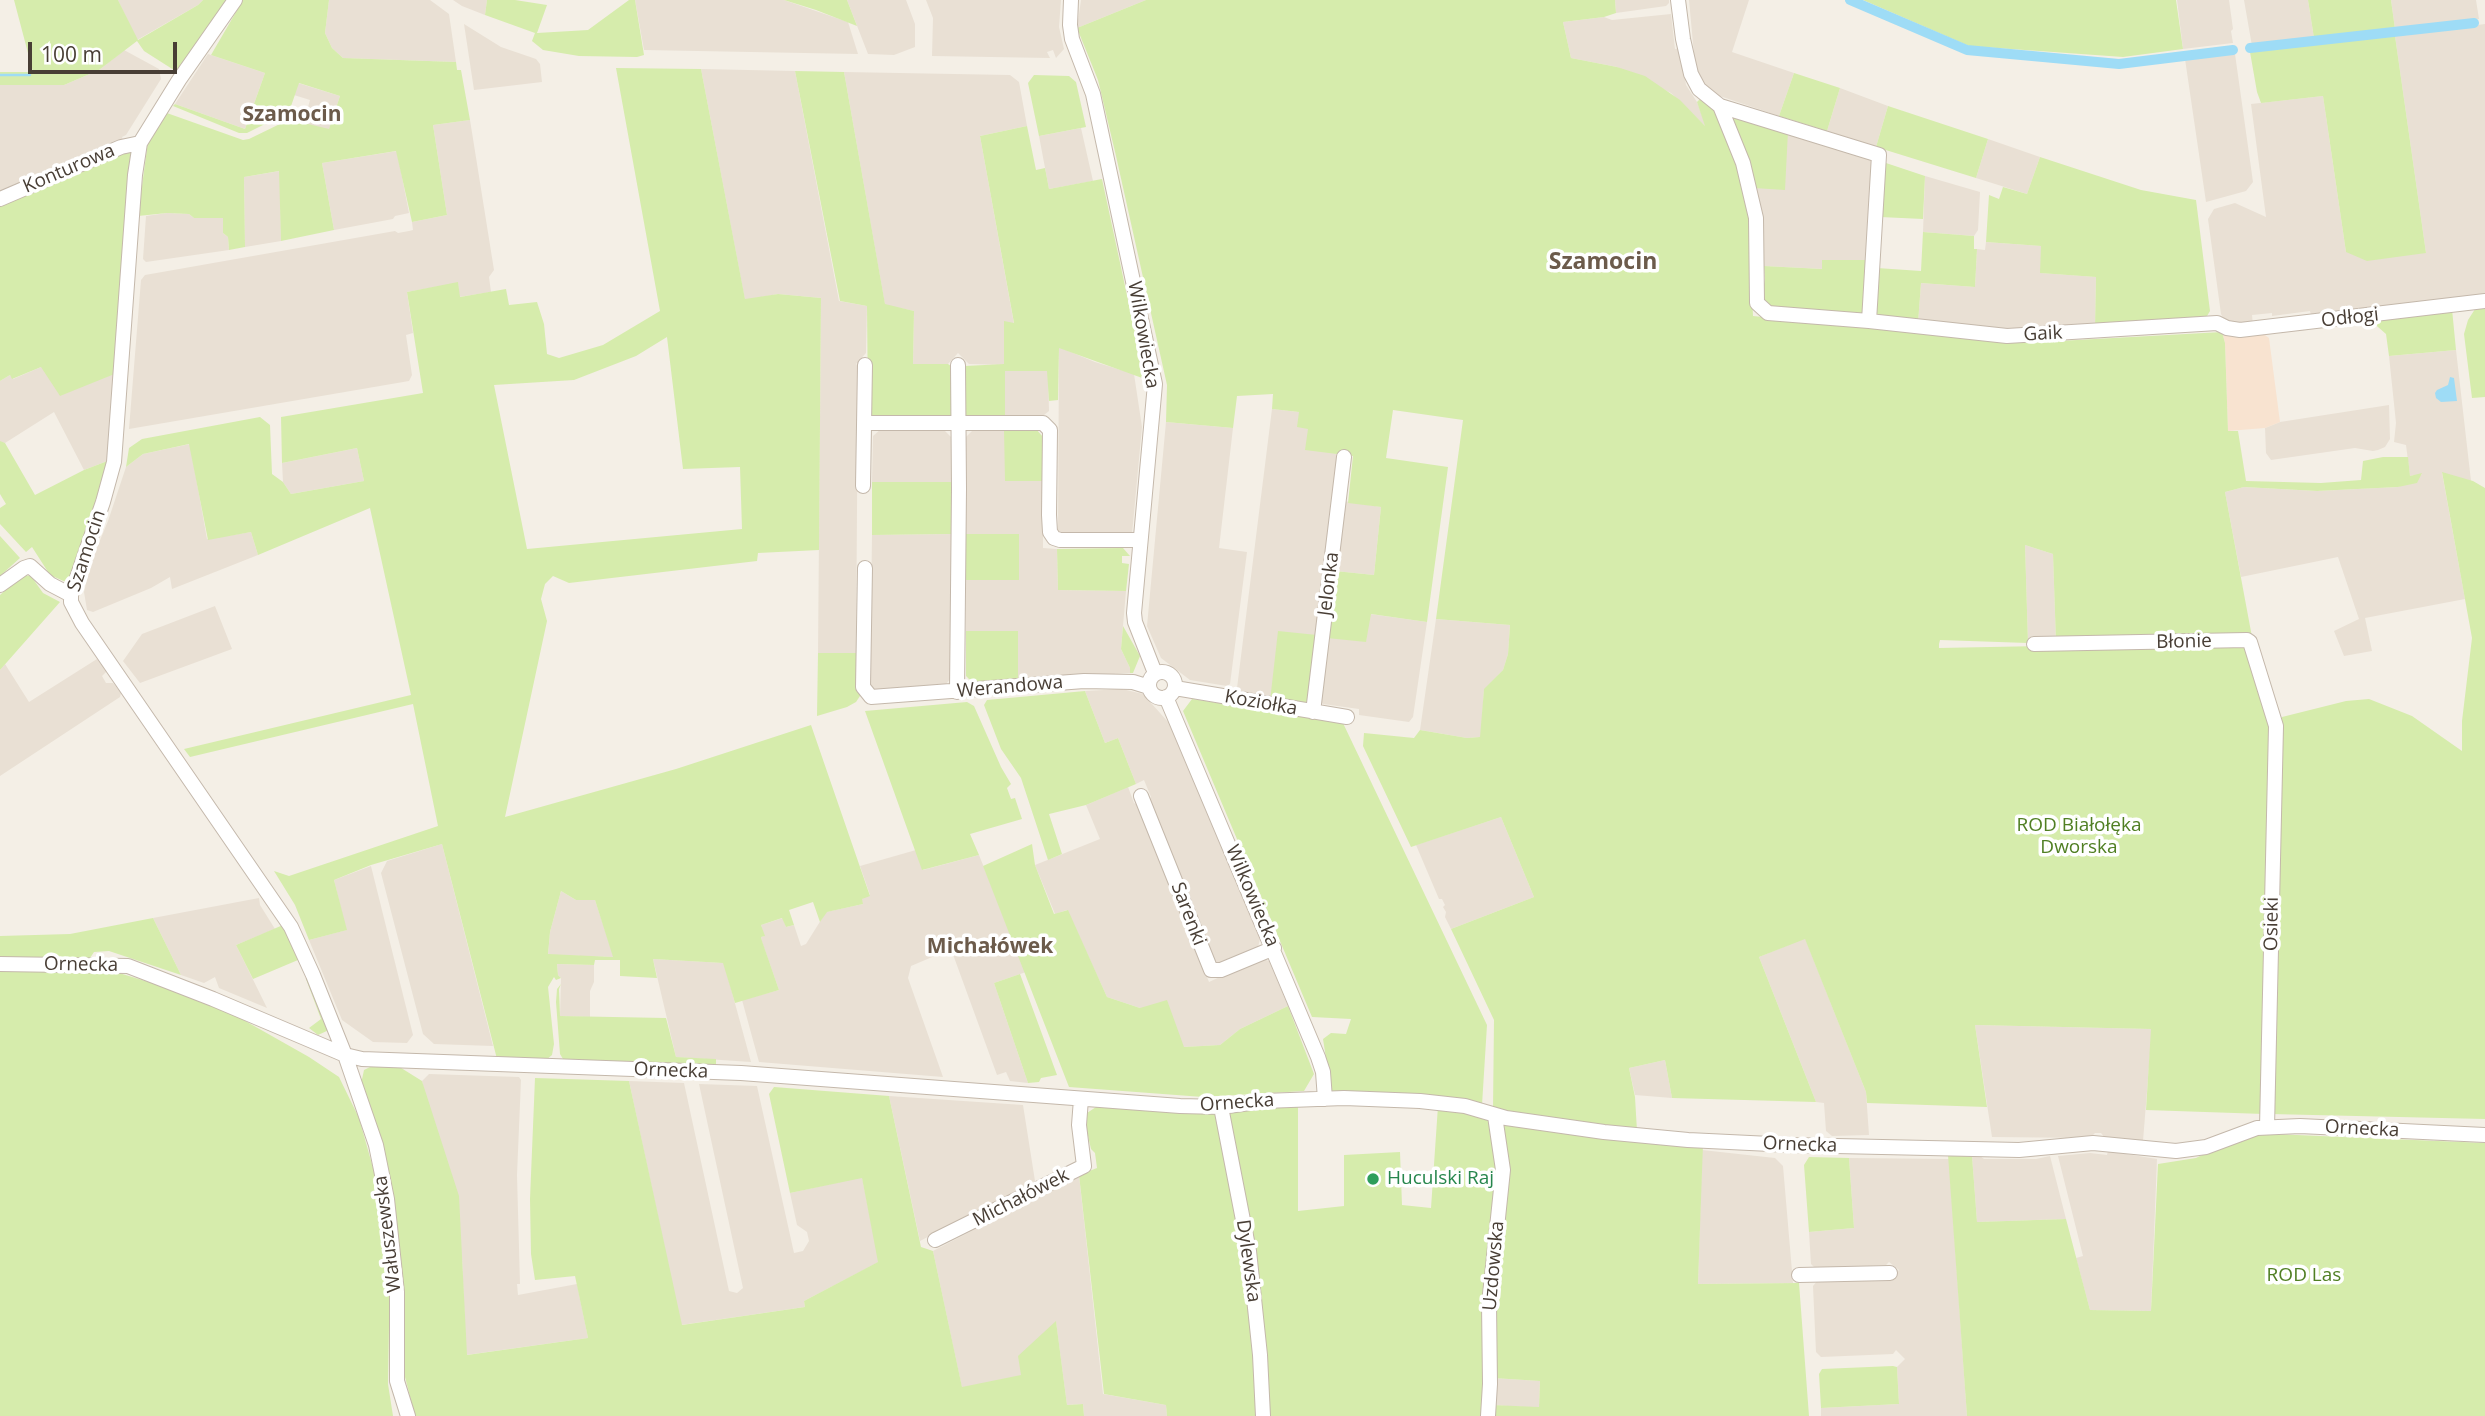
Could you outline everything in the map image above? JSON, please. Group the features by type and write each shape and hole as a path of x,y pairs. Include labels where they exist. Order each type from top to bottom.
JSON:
{"street":[{"name":"Szamocin","path":"235,0 178,80 140,143 135,175 114,462 71,595 73,609 82,623 291,927 345,1055"},
{"name":"Wilkowiecka","path":"1071,0 1072,39 1093,93 1155,384 1135,622 1152,680"},
{"path":"1678,0 1691,74 1699,89 1720,106 1879,155 1869,321"},
{"name":"Gaik","path":"1720,106 1743,163 1756,218 1757,303 1768,313 2007,336 2217,323"},
{"name":"Konturowa","path":"0,199 121,147 140,143"},
{"name":"Odłogi","path":"2217,323 2240,330 2485,301"},
{"path":"863,486 865,365"},
{"path":"957,692 958,365"},
{"path":"865,423 1043,423 1050,430 1049,515 1050,531 1054,538 1140,540"},
{"name":"Jelonka","path":"1313,712 1344,457"},
{"path":"0,585 16,572 30,566 50,584 71,595"},
{"name":"Werandowa","path":"864,568 863,687 870,697 1084,681 1152,680"},
{"name":"Błonie","path":"2034,644 2249,640 2276,721"},
{"path":"1162,671 1170,674 1174,680 1171,692 1157,697 1152,680 1162,671"},
{"name":"Wilkowiecka","path":"1171,692 1318,1057 1323,1072 1325,1099"},
{"name":"Koziołka","path":"1171,692 1347,717"},
{"name":"Osieki","path":"2267,1127 2276,721"},
{"name":"Sarenki","path":"1141,796 1211,970 1222,970 1274,948"},
{"name":"Ornecka","path":"0,964 128,966 345,1055 362,1059 741,1073 1180,1106 1221,1107 1264,1101 1325,1099 1446,1103 1495,1116 1604,1132 1688,1140 1791,1145 2019,1150 2093,1143 2192,1150 2249,1130 2300,1126 2485,1135"},
{"name":"Wałuszewska","path":"345,1055 376,1145 387,1199 397,1292 397,1381 408,1416"},
{"name":"Michałówek","path":"935,1240 1084,1166 1079,1130 1081,1099"},
{"name":"Dylewska","path":"1221,1107 1249,1251 1260,1355 1263,1416"},
{"name":"Uzdowska","path":"1488,1416 1489,1304 1503,1170 1495,1116"},
{"path":"1799,1275 1890,1273"}],"shaded area":[{"path":"118,0 203,0 137,40"},
{"path":"329,0 430,0 449,14 456,62 343,58 332,48 325,33"},
{"path":"453,0 487,0 485,15 462,6"},
{"path":"635,0 784,0 848,22 858,54 644,50"},
{"path":"847,0 906,0 915,24 915,47 894,55 868,54"},
{"path":"926,0 1061,0 1059,27 1064,49 1056,58 1053,50 1047,52 1050,58 932,56 933,18"},
{"path":"1081,0 1146,0 1077,28"},
{"path":"1615,0 1669,0 1669,3 1666,6 1616,13"},
{"path":"1689,0 1749,0 1732,52 1794,73 1779,116 1708,92 1695,65"},
{"path":"2177,0 2229,0 2233,43 2183,49"},
{"path":"2244,0 2308,0 2314,38 2252,46"},
{"path":"2391,0 2476,0 2479,19 2395,29"},
{"path":"1671,14 1675,49 1681,48 1686,85 1697,102 1707,128 1671,93 1617,67 1571,58 1563,22"},
{"path":"464,24 501,47 536,59 540,64 542,82 474,90"},
{"path":"2485,24 2485,296 2311,315 2310,311 2272,316 2272,313 2252,315 2253,326 2226,324 2221,314 2208,219 2214,209 2235,203 2266,217 2251,104 2323,96 2346,252 2426,253 2395,36"},
{"path":"124,50 159,69 161,79 126,135 122,137 124,143 0,195 0,85 64,85 99,70"},
{"path":"208,54 265,73 245,129 175,104"},
{"path":"2235,54 2253,182 2246,191 2206,202 2185,59"},
{"path":"701,69 795,71 839,301 867,306 866,353 856,364 856,653 818,653 821,298 778,294 745,300"},
{"path":"844,72 1010,75 1019,82 1027,126 980,136 1014,324 1004,322 1005,365 969,364 958,353 948,364 913,364 914,311 885,305"},
{"path":"298,83 340,96 329,130 303,123 297,113 302,109 307,111 310,100 294,95"},
{"path":"1840,88 1888,106 1876,147 1827,131"},
{"path":"470,120 494,270 489,277 491,292 459,297 458,283 407,292 413,333 406,335 412,375 409,381 129,429 141,280 145,275 395,231 409,231 413,230 412,222 447,215 433,125"},
{"path":"1081,128 1093,181 1049,189 1039,136"},
{"path":"1788,131 1872,158 1867,260 1823,260 1823,269 1764,266 1754,188"},
{"path":"1988,139 2040,157 2027,194 1976,178"},
{"path":"397,151 409,213 395,216 393,219 334,230 322,163"},
{"path":"280,171 281,241 245,247 244,177"},
{"path":"1925,176 1980,192 1978,230 1974,236 1923,232"},
{"path":"189,214 194,218 223,218 223,233 228,237 229,250 146,262 143,259 146,216"},
{"path":"1986,242 2041,246 2041,273 2096,277 2095,327 1992,330 1918,323 1921,283 1975,287 1977,249 1985,250"},
{"path":"2259,331 2269,338 2280,422 2265,428 2228,431 2225,343 2222,332"},
{"path":"1059,347 1134,374 1142,427 1132,534 1058,534"},
{"path":"2456,350 2471,481 2442,473 2465,599 2365,618 2372,651 2344,656 2334,631 2359,619 2338,557 2241,577 2225,492 2244,487 2317,491 2398,487 2422,474 2410,476 2406,445 2394,442 2396,423 2389,356"},
{"path":"41,367 117,373 110,460 84,470 54,412 5,443 0,442 0,381 10,375 13,379"},
{"path":"1004,371 1048,371 1049,411 1044,415 1004,415"},
{"path":"2389,405 2390,439 2385,447 2378,450 2355,448 2271,460 2266,453 2265,428 2280,422"},
{"path":"1272,409 1299,412 1308,428 1339,454 1317,635 1270,701 1237,696 1237,688"},
{"path":"1166,422 1233,428 1219,548 1247,552 1230,684 1227,686 1190,680 1161,658 1147,626"},
{"path":"881,429 943,429 951,437 951,482 872,482 873,436"},
{"path":"974,429 1004,429 1043,481 1043,548 1057,549 1058,590 1126,591 1121,649 1130,673 1018,680 1018,631 966,631 966,580 1018,580 1018,534 966,534 966,437"},
{"path":"190,444 207,539 251,532 258,555 172,589 170,577 151,588 93,612 87,610 84,592 91,562 126,467 143,454"},
{"path":"357,448 364,481 291,494 283,482 282,463"},
{"path":"1344,501 1381,507 1374,575 1335,571"},
{"path":"951,534 952,677 945,685 877,691 870,686 872,535"},
{"path":"2025,545 2053,554 2056,642 2028,643"},
{"path":"215,606 232,649 140,683 123,661 142,634"},
{"path":"1370,614 1427,622 1413,717 1409,722 1359,715 1359,709 1323,704 1320,701 1327,638"},
{"path":"1436,619 1510,625 1508,654 1503,670 1484,690 1481,737 1467,738 1420,730"},
{"path":"97,659 107,671 102,676 106,683 113,683 121,693 120,697 0,776 0,670 5,664 29,702"},
{"path":"1122,689 1143,694 1169,723 1260,939 1258,947 1220,963 1214,961 1148,801 1151,797 1144,780 1136,784 1118,738 1105,743 1085,691"},
{"path":"1128,787 1134,803 1138,805 1209,982 1261,958 1269,961 1288,1006 1240,1029 1220,1045 1184,1047 1140,1008 1107,997 1067,910 1055,914 1035,865 1100,839 1086,805"},
{"path":"1501,817 1534,897 1451,929 1445,917 1445,905 1442,899 1439,899 1416,845"},
{"path":"442,844 493,1046 434,1044 423,1034 381,873 387,861"},
{"path":"916,850 923,870 979,855 1026,972 994,983 1028,1083 1010,1081 1006,1072 997,1075 951,949 911,966 908,978 943,1077 759,1062 742,1000 779,990 762,942 761,937 764,936 761,925 783,918 786,927 794,925 801,946 806,944 826,912 863,904 861,899 870,895 860,866"},
{"path":"371,866 413,1035 407,1043 373,1042 342,1020 309,940 346,930 334,880"},
{"path":"561,891 576,900 595,900 614,957 548,955 550,932"},
{"path":"259,898 260,905 275,929 236,945 267,1008 219,988 215,977 204,983 181,975 153,918"},
{"path":"1805,938 1866,1092 1869,1135 1832,1136 1826,1131 1824,1103 1816,1102 1759,957"},
{"path":"653,959 724,963 751,1062 676,1057"},
{"path":"557,964 594,965 590,1017 560,1016 561,978"},
{"path":"1975,1025 2152,1029 2143,1141 2105,1138 2101,1133 2095,1133 2090,1138 1992,1137"},
{"path":"1665,1060 1672,1098 1635,1095 1629,1068"},
{"path":"429,1074 519,1077 521,1080 517,1175 518,1295 577,1284 588,1338 466,1355 462,1257 422,1081"},
{"path":"629,1081 684,1083 729,1291 737,1293 743,1288 699,1084 757,1086 794,1253 803,1251 809,1241 807,1232 797,1225 790,1193 862,1177 879,1262 804,1301 805,1307 681,1325"},
{"path":"889,1096 1023,1105 1035,1181 920,1241"},
{"path":"1702,1150 1775,1158 1783,1166 1793,1283 1698,1284"},
{"path":"2108,1151 2157,1159 2151,1311 2090,1310 2076,1258 2083,1256 2058,1156 2090,1153 2107,1155"},
{"path":"1972,1156 1984,1159 2036,1159 2050,1156 2066,1219 1977,1222"},
{"path":"1849,1158 1949,1159 1967,1416 1821,1416 1821,1408 1899,1404 1897,1367 1905,1359 1896,1350 1893,1354 1821,1357 1816,1352 1813,1286 1817,1281 1890,1279 1899,1270 1889,1262 1886,1265 1816,1269 1811,1264 1809,1232 1854,1228"},
{"path":"1079,1175 1103,1394 1166,1405 1167,1416 1084,1416 1083,1404 1067,1405 1056,1322 1021,1376 962,1388 933,1251"},
{"path":"1493,1378 1540,1381 1539,1408 1492,1405"}],"green space":[{"path":"14,0 118,0 138,40 203,0 227,0 177,72 144,51 137,41 99,70 64,85 0,85 0,72 33,72"},
{"path":"243,0 329,0 325,33 332,48 343,58 456,62 457,70 461,70 470,120 433,125 447,215 412,222 396,151 322,163 334,230 281,241 279,171 244,177 245,247 229,250 228,237 223,233 223,218 194,218 189,214 167,213 138,216 148,141 164,112 243,140 284,122 297,113 304,123 329,129 340,96 299,83 289,112 247,133 239,133 173,106 175,104 245,129 265,73 211,55"},
{"path":"487,0 515,0 547,5 537,33 588,30 629,0 635,0 644,55 579,56 543,50 532,41 535,33 485,15"},
{"path":"784,0 847,0 857,26 816,10"},
{"name":"ROD Białołęka Dworska","path":"1146,0 1615,0 1616,13 1563,22 1571,58 1617,67 1645,76 1680,100 1705,126 1697,102 1701,98 1717,106 1737,155 1748,207 1753,316 1960,337 2059,341 2222,332 2225,343 2228,431 2238,431 2246,481 2321,483 2361,480 2363,461 2383,457 2408,457 2410,476 2422,473 2417,483 2398,487 2317,491 2244,487 2225,492 2252,637 2056,642 2053,554 2025,545 2028,643 1940,640 1939,644 1939,648 2247,642 2273,728 2264,1114 2146,1110 2151,1029 1975,1025 1987,1107 1867,1103 1866,1092 1805,939 1759,957 1816,1102 1672,1098 1665,1060 1629,1068 1635,1097 1637,1131 1508,1115 1493,1109 1494,1020 1451,929 1534,897 1501,817 1411,847 1363,746 1364,733 1414,738 1420,730 1467,738 1480,737 1484,689 1503,670 1508,654 1510,625 1436,619 1463,420 1393,410 1386,458 1448,467 1427,622 1371,614 1366,642 1327,638 1335,571 1374,575 1381,507 1348,503 1353,456 1305,450 1308,429 1297,427 1299,412 1272,409 1273,394 1237,396 1233,428 1166,422 1167,385 1116,156 1098,80 1077,28"},
{"path":"1863,0 2176,0 2183,49 2123,57 1969,46"},
{"path":"2308,0 2391,0 2395,29 2314,38"},
{"path":"2395,36 2426,253 2367,261 2346,252 2323,96 2261,103 2250,52"},
{"path":"616,68 701,69 745,299 778,294 821,298 819,550 758,553 757,561 569,583 553,576 545,584 541,599 547,621 505,817 676,769 811,725 870,896 862,899 863,904 827,912 820,922 813,902 789,910 794,925 786,927 782,918 761,925 765,936 761,937 762,941 779,990 735,1003 723,963 653,959 657,978 620,976 620,960 595,960 594,965 557,964 561,978 556,980 554,977 548,987 554,1044 552,1055 546,1060 497,1059 442,844 371,865 334,880 347,930 309,940 295,905 274,871 289,876 438,826 413,704 190,757 184,749 411,695 370,508 258,555 251,532 208,540 189,444 143,454 126,467 129,448 142,439 260,417 270,425 272,474 283,482 291,494 364,481 357,448 282,463 281,417 423,393 407,292 458,282 460,297 506,289 509,305 537,302 544,324 547,354 559,358 603,345 660,311","holes":["667,337 683,469 740,467 742,529 527,549 494,385 574,380 636,356","561,891 576,900 595,900 613,957 548,954 550,932"]},
{"path":"795,71 844,72 885,304 914,311 913,364 948,364 954,368 952,416 948,419 872,417 868,409 867,306 840,301"},
{"path":"1794,73 1840,88 1827,131 1779,116"},
{"path":"1034,75 1069,76 1076,82 1086,127 1039,136 1028,83"},
{"path":"1888,106 1988,139 1976,178 1876,147"},
{"path":"1731,116 1788,131 1785,190 1754,188"},
{"path":"1027,126 1036,170 1045,168 1049,189 1102,179 1145,379 1059,348 1058,400 1049,401 1047,371 1005,371 1005,418 964,417 965,366 1004,364 1004,321 1014,323 980,136"},
{"path":"120,149 135,151 117,373 60,396 41,367 12,379 10,375 0,381 0,202"},
{"path":"2040,157 2141,190 2196,200 2210,311 2207,316 2168,322 2095,327 2096,277 2040,273 2041,246 1986,242 1989,195 1999,199 2003,187 2027,194"},
{"path":"1883,162 1925,176 1923,219 1880,217"},
{"path":"1923,232 1974,236 1974,249 1977,249 1975,287 1921,283 1918,323 1875,318 1877,268 1921,271"},
{"path":"1822,260 1867,260 1863,316 1766,307 1761,300 1765,279 1764,266 1822,269"},
{"path":"2485,305 2485,397 2472,398 2464,334 2468,320 2477,306"},
{"path":"2452,309 2456,350 2389,356 2386,334 2370,320"},
{"path":"1004,429 1036,429 1043,437 1043,481 1005,481"},
{"path":"0,441 5,443 35,495 110,460 106,479 68,583 50,575 32,547 26,552 0,524 0,508 6,504 0,494"},
{"path":"2442,472 2473,481 2485,488 2485,1119 2270,1114 2280,721 2282,717 2346,701 2369,699 2412,716 2462,751 2462,721 2472,638"},
{"path":"872,482 951,482 951,534 872,535"},
{"path":"966,534 1019,534 1019,580 966,580"},
{"path":"0,536 20,558 0,576"},
{"path":"1123,548 1130,556 1122,556 1122,563 1129,564 1126,591 1058,590 1057,549"},
{"path":"22,575 31,576 43,593 60,602 0,670 0,595"},
{"path":"1123,626 1140,656 1133,673 1130,673 1121,649"},
{"path":"966,631 1018,631 1018,680 974,684 966,676"},
{"path":"1278,631 1317,635 1307,702 1295,704 1270,701"},
{"path":"818,653 862,653 862,693 856,702 847,707 817,716"},
{"path":"1085,691 1105,743 1118,738 1136,784 1086,805 1049,814 1062,854 1048,860 1021,778 1001,749 984,705 987,700"},
{"path":"1192,699 1342,721 1487,1025 1482,1105 1343,1096 1331,1090 1323,1039 1331,1033 1346,1034 1351,1019 1312,1017 1183,711"},
{"path":"967,702 974,706 1011,784 1007,788 1011,799 1015,798 1022,819 970,834 979,855 922,870 865,711"},
{"path":"1032,844 1035,865 1054,914 1068,910 1107,997 1140,1008 1167,1000 1184,1047 1220,1045 1240,1029 1288,1006 1314,1074 1304,1091 1203,1097 1069,1087 983,866"},
{"path":"153,918 181,975 109,951 94,952 88,961 0,961 0,936 70,934"},
{"path":"283,925 298,960 253,979 236,945"},
{"path":"106,969 165,987 240,1018 339,1077 359,1118 377,1182 383,1215 390,1267 388,1384 393,1416 0,1416 0,971"},
{"path":"1020,974 1057,1075 1041,1078 1039,1082 1028,1083 994,983"},
{"path":"306,979 309,979 329,1030 318,1035 309,1028 321,1019"},
{"path":"561,984 560,1016 666,1018 676,1057 716,1059 716,1067 570,1062 563,1059 560,1054 556,1002 557,989"},
{"path":"372,1066 398,1066 422,1081 459,1196 467,1355 588,1338 575,1276 535,1280 531,1254 530,1199 535,1078 629,1081 682,1325 805,1307 804,1301 878,1262 862,1178 790,1193 769,1094 774,1087 889,1096 921,1247 933,1251 962,1387 1021,1375 1018,1356 1056,1321 1067,1405 1083,1404 1084,1416 415,1416 405,1377 403,1303 396,1220 389,1178 361,1084 364,1070"},
{"path":"1298,1105 1298,1211 1344,1206 1344,1155 1400,1152 1402,1205 1431,1208 1438,1106 1485,1116 1494,1126 1498,1157 1486,1416 1167,1416 1166,1405 1104,1394 1079,1175 1097,1168 1086,1127 1087,1113 1096,1107 1216,1112"},
{"path":"1506,1122 1703,1144 1698,1284 1799,1283 1809,1416 1492,1416 1492,1405 1539,1407 1540,1381 1493,1378 1501,1127"},
{"name":"ROD Las","path":"2254,1135 2485,1143 2485,1416 1967,1416 1948,1155 1972,1156 1977,1222 2066,1219 2090,1310 2151,1311 2158,1164 2196,1158 2231,1141"},
{"path":"1809,1157 1849,1158 1854,1228 1809,1232 1804,1165"},
{"path":"1897,1367 1899,1404 1821,1408 1819,1374 1822,1369"}],"water":[{"path":"2450,377 2454,378 2457,401 2441,402 2435,393 2448,385"}],"waterway":[{"path":"1850,0 1967,50 2119,64 2233,50"},
{"path":"2250,48 2474,23"},
{"path":"0,75 30,75"}],"place":[{"name":"Huculski Raj","path":"1373,1179"}],"district":[{"name":"Szamocin","path":"292,115"},
{"name":"Szamocin","path":"1603,262"},
{"name":"Michałówek","path":"990,947"}]}
